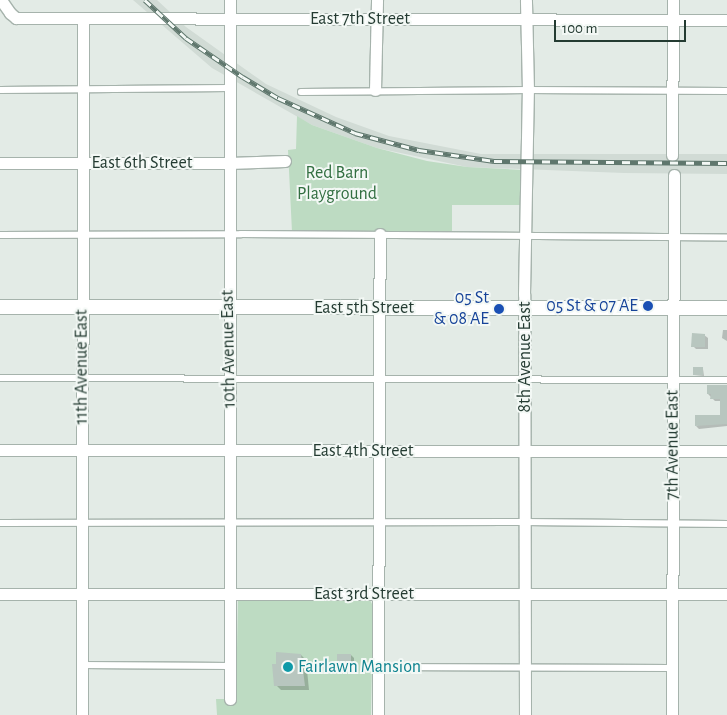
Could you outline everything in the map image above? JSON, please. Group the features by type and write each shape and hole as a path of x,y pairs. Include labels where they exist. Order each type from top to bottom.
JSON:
{"street":[{"name":"East 7th Street","path":"1,0 16,18 727,20"},
{"name":"10th Avenue East","path":"230,0 228,88 230,699"},
{"path":"375,90 377,0"},
{"name":"8th Avenue East","path":"525,715 524,307 528,90 526,0"},
{"path":"672,156 674,91 673,0"},
{"name":"11th Avenue East","path":"82,715 83,19"},
{"name":"East 6th Street","path":"0,163 229,163 284,161"},
{"name":"7th Avenue East","path":"672,715 674,593 674,175"},
{"path":"378,715 380,234"},
{"name":"East 5th Street","path":"0,307 727,308"},
{"name":"East 4th Street","path":"0,450 727,451"},
{"name":"East 3rd Street","path":"0,594 727,594"}],"lane":[{"path":"0,90 83,91 228,88"},
{"path":"301,92 375,90 727,91"},
{"path":"0,235 380,234 727,237"},
{"path":"0,378 727,380"},
{"path":"0,524 380,522 727,524"},
{"path":"82,664 230,666"},
{"path":"377,667 672,668"}],"shaded area":[{"path":"133,0 157,0 186,27 266,84 336,117 389,136 481,154 727,154 727,174 624,173 467,167 377,148 312,125 212,68"}],"green space":[{"name":"Red Barn Playground","path":"297,116 312,125 377,148 427,161 467,167 522,170 521,205 452,205 452,231 292,232 288,150 296,149"},
{"path":"238,598 370,600 373,606 371,715 217,715 216,699 236,699"}],"building":[{"path":"692,333 705,334 705,347 691,347"},
{"path":"693,367 703,367 703,375 693,375"},
{"path":"707,385 727,385 727,424 695,426 695,415 720,415 720,399 710,399 711,394 707,394"},
{"name":"Fairlawn Mansion","path":"276,652 301,654 305,686 274,686 272,664 276,664"},
{"path":"337,654 351,654 351,666 337,667"}],"railway":[{"path":"145,0 186,38 243,77 278,98 355,133 419,150 494,161 727,163"}],"place":[{"name":"05 St & 07 AE","path":"648,306"},
{"name":"05 St & 08 AE","path":"499,309"},
{"name":"Fairlawn Mansion","path":"288,667"}]}
